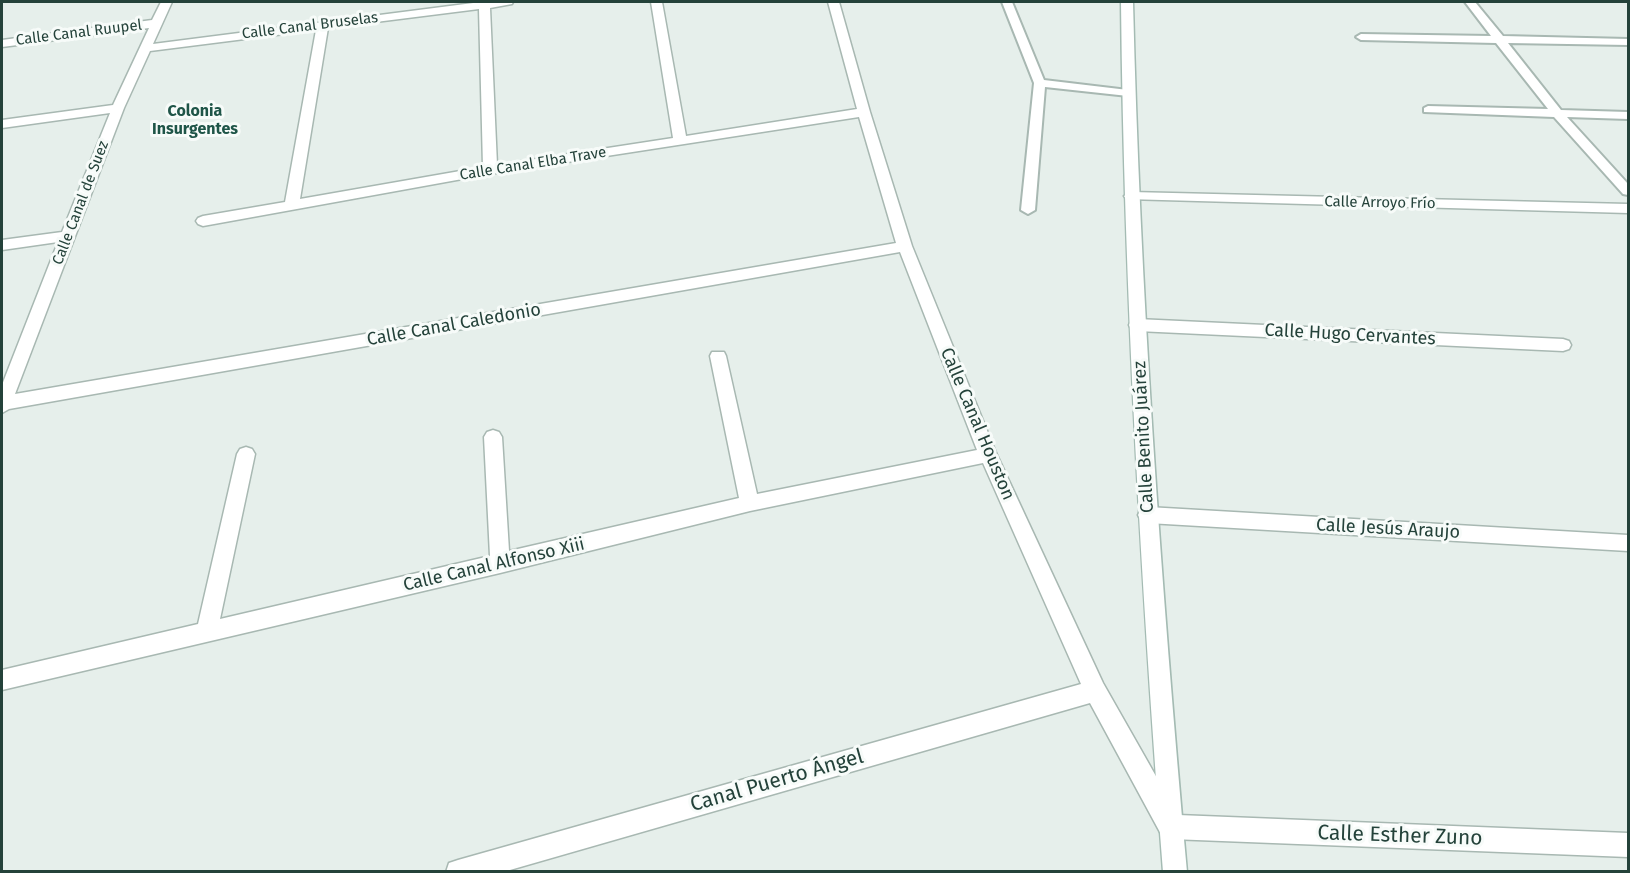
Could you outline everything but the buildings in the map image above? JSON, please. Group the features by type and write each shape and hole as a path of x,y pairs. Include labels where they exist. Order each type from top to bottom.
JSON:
{"street":[{"name":"Calle Canal de Suez","path":"2,405 118,108 166,2"},
{"name":"Calle Canal Bruselas","path":"147,48 508,2"},
{"path":"656,2 680,139"},
{"name":"Calle Canal Houston","path":"834,2 864,112 905,246 988,455 1095,691 1171,827"},
{"name":"Calle Benito Juárez","path":"1127,2 1131,196 1137,325 1148,515 1174,872"},
{"path":"484,4 490,171"},
{"name":"Calle Canal Ruupel","path":"2,43 157,23"},
{"path":"292,205 323,24"},
{"path":"2,124 118,108"},
{"name":"Calle Canal Elba Trave","path":"203,221 680,139 864,112"},
{"name":"Calle Arroyo Frío","path":"1131,196 1629,209"},
{"path":"2,245 69,236"},
{"name":"Calle Canal Caledonio","path":"2,405 905,246"},
{"name":"Calle Hugo Cervantes","path":"1137,325 1563,345"},
{"path":"718,356 750,503"},
{"path":"493,437 500,564"},
{"path":"206,633 246,454"},
{"name":"Calle Canal Alfonso Xiii","path":"2,681 750,503 988,455"},
{"name":"Calle Jesús Araujo","path":"1148,515 1629,543"},
{"name":"Canal Puerto Ángel","path":"458,872 1095,691"},
{"name":"Calle Esther Zuno","path":"1171,827 1629,845"}],"lane":[{"path":"1006,2 1040,83 1028,210"},
{"path":"1470,2 1558,114 1629,191"},
{"path":"1361,36 1629,42"},
{"path":"1040,83 1128,93"},
{"path":"1428,110 1629,115"}],"district":[{"name":"Colonia Insurgentes","path":"195,121"}]}
